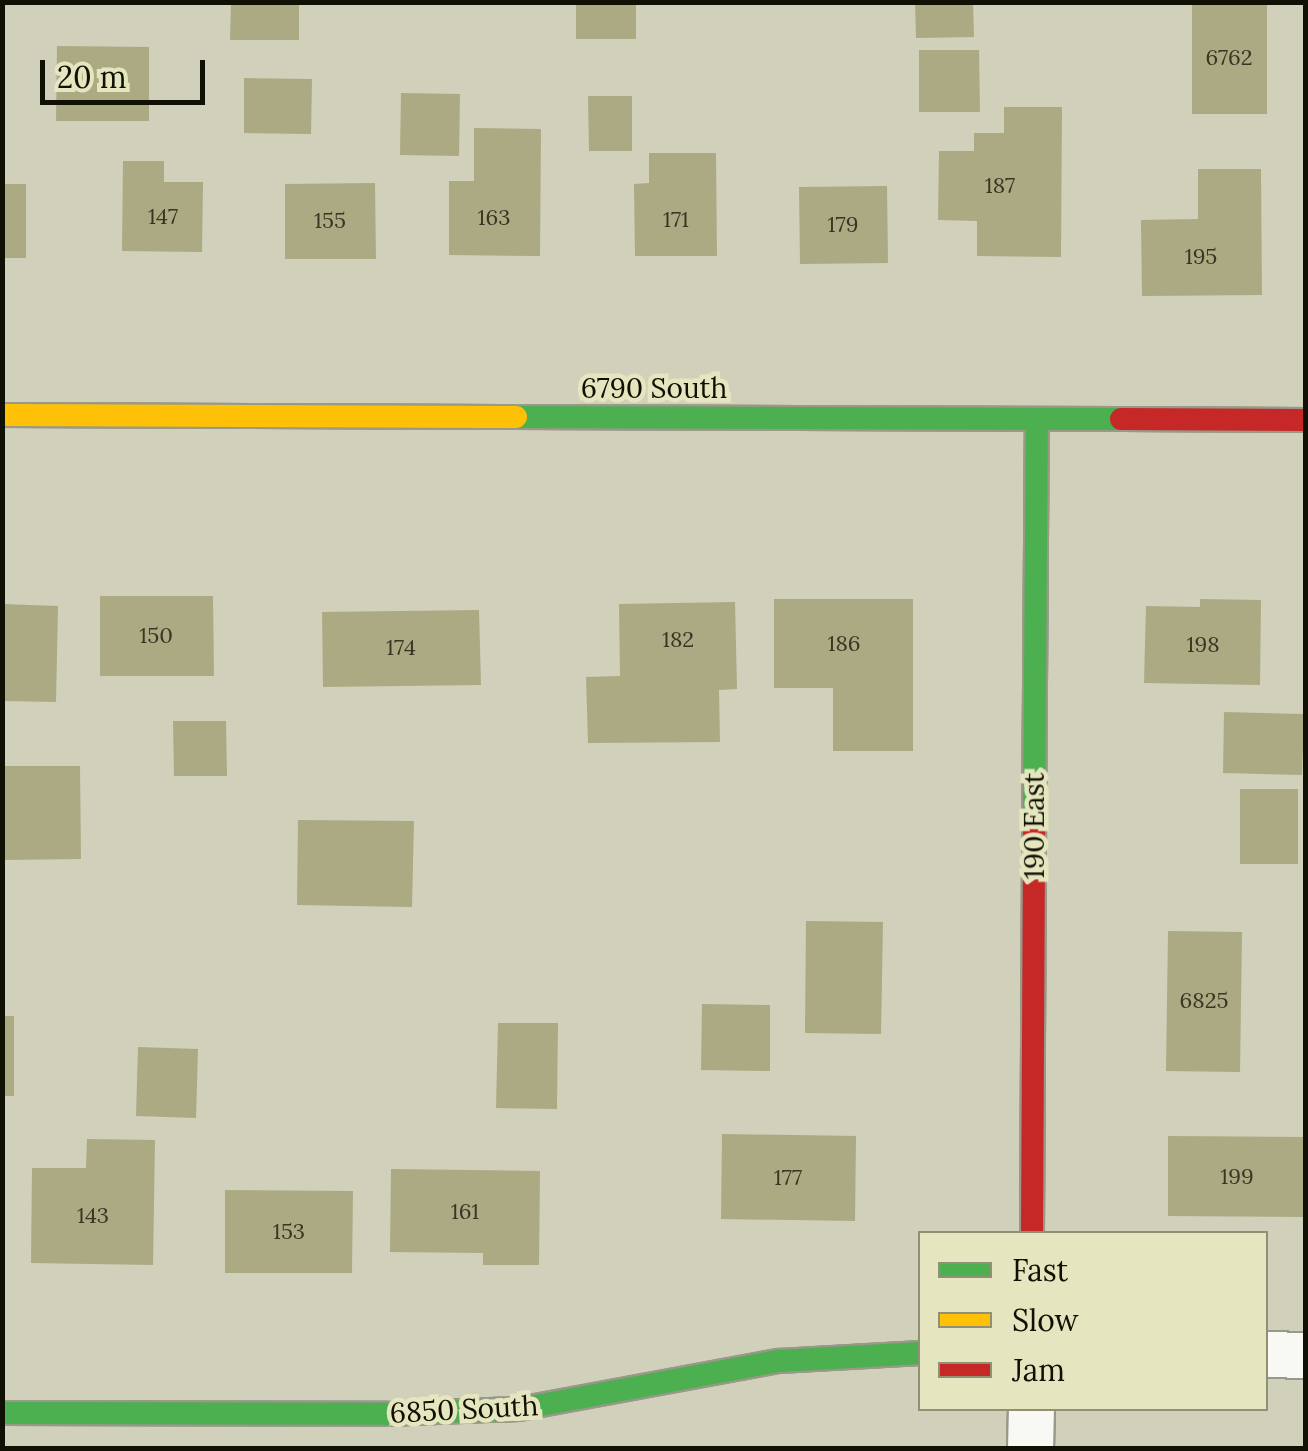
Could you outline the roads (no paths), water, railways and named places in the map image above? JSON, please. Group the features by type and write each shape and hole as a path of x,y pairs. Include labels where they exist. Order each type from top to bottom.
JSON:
{"street":[{"name":"6790 South","path":"2,415 1306,420"},
{"name":"190 East","path":"1032,1231 1037,420"},
{"name":"6850 South","path":"2,1412 387,1414 518,1409 780,1361 918,1353"},
{"path":"1268,1354 1306,1354"},
{"path":"1030,1448 1031,1411"}]}
